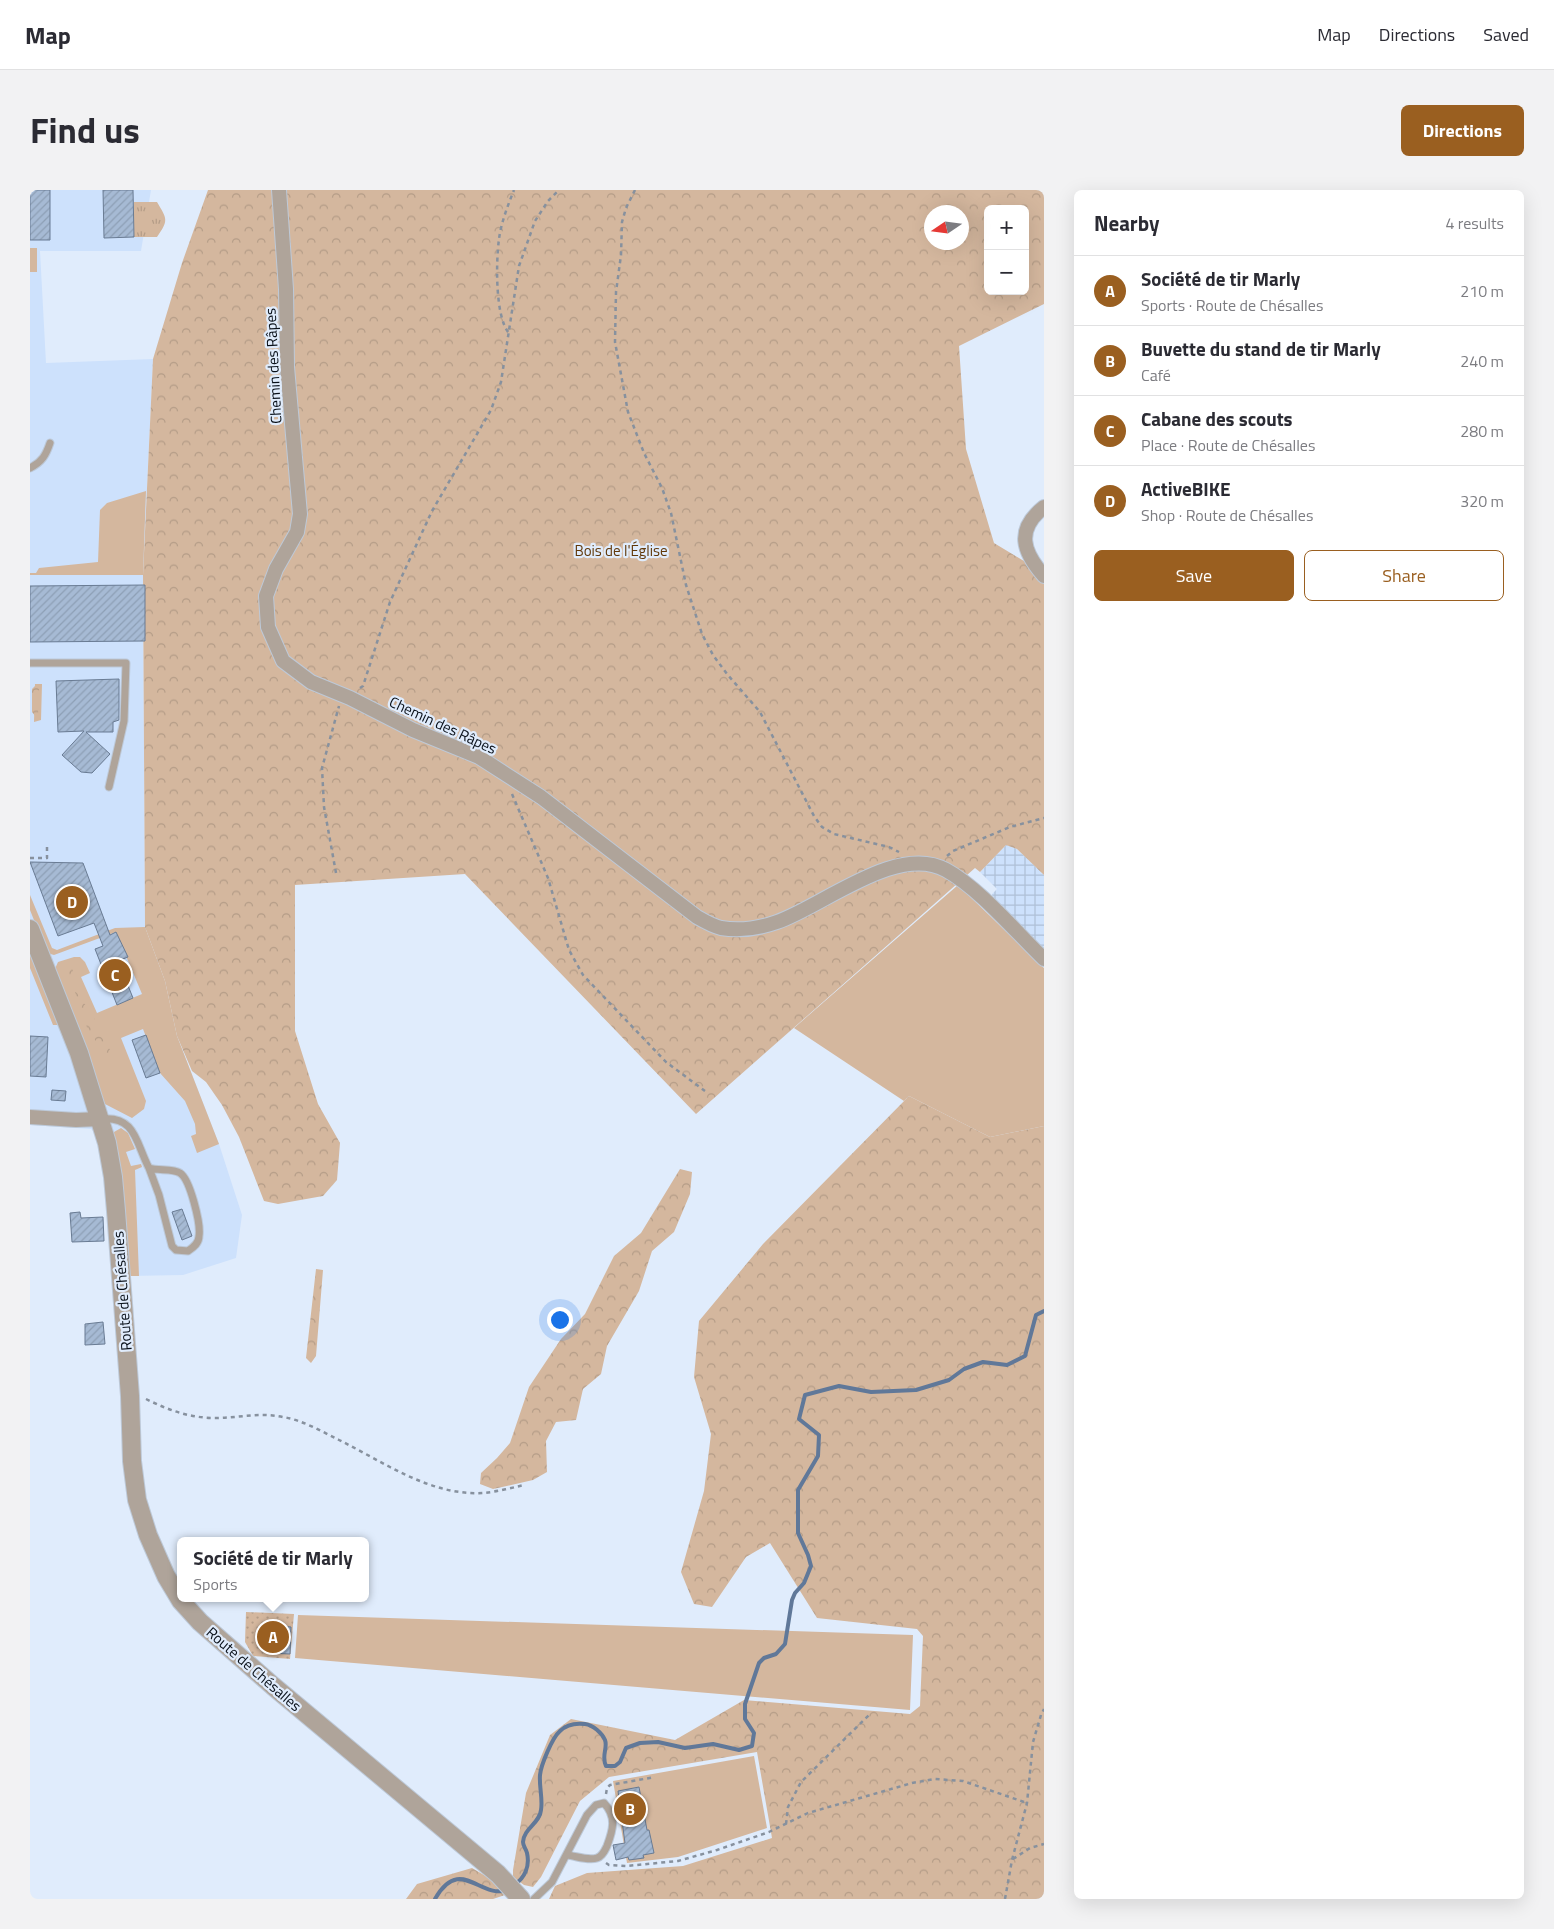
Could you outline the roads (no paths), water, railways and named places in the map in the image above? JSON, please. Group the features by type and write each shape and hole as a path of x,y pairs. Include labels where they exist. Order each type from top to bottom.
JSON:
{"street":[{"name":"Chemin des Râpes","path":"279,190 286,289 287,367 300,514 297,532 276,569 266,596 268,627 283,661 311,682 350,698 413,730 479,757 541,797 696,918 720,928 747,929 777,922 879,870 911,863 938,867 945,870 975,892 1044,959"},
{"path":"1044,507 1032,519 1025,543 1028,555 1044,576"},
{"name":"Route de Chésalles","path":"30,929 79,1052 101,1119 113,1177 130,1396 132,1462 137,1500 148,1535 162,1568 177,1592"},
{"path":"30,1117 76,1120 101,1119"},
{"name":"Route de Chésalles","path":"184,1602 200,1622 272,1686 498,1874 524,1898"}],"lane":[{"path":"30,468 38,464 45,456 50,443"},
{"path":"30,663 126,663 124,722 109,787"},
{"path":"101,1119 117,1120 132,1129 159,1195 172,1246 182,1252 188,1251 196,1245 199,1236 198,1220 185,1178 179,1172 171,1170 158,1171 149,1168"},
{"path":"524,1898 552,1882 587,1815 596,1805 604,1803 610,1809 614,1830 604,1853 598,1858 588,1859 567,1855"}],"waterway":[{"path":"514,1885 524,1875 527,1867 528,1858 523,1843 524,1837 540,1815 542,1802 540,1775 542,1765 557,1734 569,1725 585,1724 591,1726 604,1737 606,1743 604,1759 606,1766 615,1766 620,1762 626,1748 640,1743 658,1742 685,1748 713,1744 739,1750 752,1746 754,1733 745,1719 745,1704 759,1663 764,1658 776,1654 785,1644 792,1600 795,1593 804,1583 811,1566 798,1533 798,1490 818,1456 819,1435 799,1419 805,1395 839,1386 871,1392 916,1390 949,1380 964,1369 983,1362 1007,1365 1025,1356 1036,1315 1044,1311"},
{"path":"435,1899 444,1886 453,1880 462,1879 487,1889 506,1890"}],"place":[{"name":"ActiveBIKE","path":"72,902"},
{"name":"Cabane des scouts","path":"115,975"},
{"name":"Société de tir Marly","path":"273,1637"},
{"name":"Buvette du stand de tir Marly","path":"630,1809"}],"park label":[{"name":"Bois de l'Église","path":"621,550"}]}
